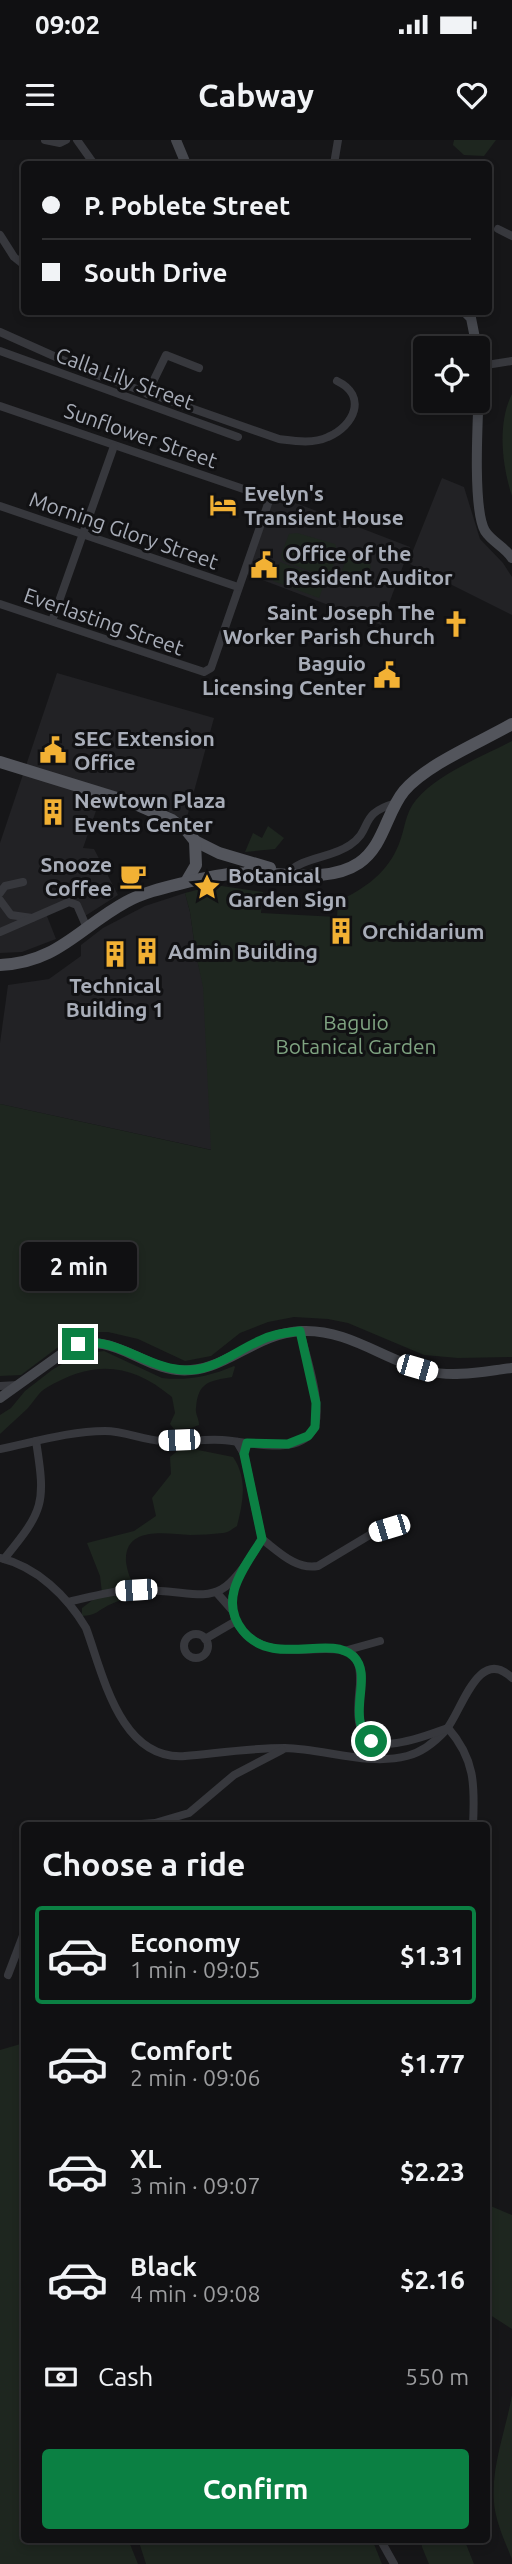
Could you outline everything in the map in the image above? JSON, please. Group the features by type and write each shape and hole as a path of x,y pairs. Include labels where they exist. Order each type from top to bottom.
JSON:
{"main road":[{"path":"176,140 185,161"},
{"path":"468,315 474,336"},
{"path":"479,413 478,487 481,522 486,532 508,551 512,558"},
{"path":"0,965 23,963 51,954 127,901 186,882 243,873 335,873 359,863 370,854 404,790 435,767 512,724"},
{"path":"0,762 133,803 172,820 195,841 219,853 284,874"},
{"path":"186,882 196,865 195,841"},
{"path":"0,1398 67,1350 86,1342 106,1343 166,1368 194,1370 221,1362 262,1339 300,1331 317,1331 352,1339 399,1361 431,1372 465,1373 512,1368"}],"street":[{"path":"45,140 60,143 66,140"},
{"path":"77,140 92,161"},
{"path":"334,161 338,140"},
{"path":"498,229 512,236"},
{"path":"0,235 21,262"},
{"path":"0,332 49,355 147,394 279,439 304,442 327,438 347,425 354,416 353,394 337,381"},
{"name":"Calla Lily Street","path":"0,351 239,437"},
{"path":"147,394 166,355 199,368"},
{"path":"490,365 509,361"},
{"name":"Sunflower Street","path":"0,406 270,498 238,587"},
{"path":"52,621 114,446"},
{"name":"Morning Glory Street","path":"0,506 238,587"},
{"name":"Everlasting Street","path":"0,604 204,672 211,668 238,587"},
{"path":"284,874 296,864 344,849 354,842 372,812 396,803"},
{"path":"0,893 5,886 23,882"},
{"path":"0,900 11,915 32,918"},
{"path":"0,932 63,903 73,903 87,928"},
{"path":"0,1449 89,1432 108,1431 163,1441 288,1444 308,1436 315,1427 316,1403 300,1331"},
{"path":"0,1386 20,1385"},
{"path":"36,1441 42,1482 40,1504 33,1521 2,1558 42,1578 68,1602 86,1628 119,1717 144,1745 158,1753 183,1756 285,1748 397,1759 423,1750 448,1728 468,1690 482,1673 501,1670 512,1678"},
{"path":"237,1442 244,1454 262,1539 297,1565 310,1568 318,1566 373,1533 389,1528"},
{"path":"244,1454 247,1443"},
{"path":"68,1602 136,1590 199,1595 216,1593 237,1578 262,1539"},
{"path":"232,1610 237,1578"},
{"path":"216,1593 232,1610 248,1637 267,1648 344,1651 380,1641"},
{"path":"205,1639 236,1620"},
{"path":"344,1651 351,1654 359,1666 359,1722 361,1730 371,1741 399,1743 448,1728"},
{"path":"448,1728 461,1744 473,1776 473,1822"},
{"path":"158,1822 188,1813 234,1775 285,1748"},
{"path":"8,1975 21,1941"},
{"path":"382,2543 394,2564"}],"shaded area":[{"path":"442,478 464,487 480,539 503,563 512,577 512,615 408,563"},
{"path":"275,495 410,547 381,625 247,574"},
{"path":"57,673 214,718 186,821 160,807 104,788 83,848 94,849 118,895 85,916 70,901 45,911 56,939 22,952 0,953 0,843"},
{"path":"185,893 204,987 212,1150 0,1104 0,1043 8,985 49,979 81,956 81,945 103,928 145,906"}],"green space":[{"path":"454,140 496,140 484,156 464,155 453,145"},
{"path":"512,394 512,496 506,471 503,431 507,405"},
{"path":"297,533 335,544 338,553 328,578 283,561 281,555 289,534"},
{"path":"358,554 368,560 371,567 360,590 338,581 347,557"},
{"path":"280,562 326,579 319,598 273,581"},
{"name":"Baguio Botanical Garden","path":"512,741 512,1357 458,1358 424,1355 348,1323 294,1317 268,1322 240,1333 211,1356 185,1361 138,1339 108,1332 86,1332 57,1348 21,1375 0,1376 0,1104 211,1150 203,987 185,893 215,885 263,892 261,913 337,917 338,901 366,885 389,863 416,800 437,781 461,766"},
{"path":"268,826 284,838 275,849 245,852 253,833 262,838"},
{"path":"104,1351 162,1378 199,1377 235,1367 232,1377 211,1382 202,1388 196,1408 199,1425 191,1428 174,1429 170,1424 175,1413 172,1397 156,1385 126,1371 95,1369 63,1379 46,1388 0,1434 0,1415 11,1408 25,1391 77,1355"},
{"path":"180,1449 233,1457 242,1482 237,1526 225,1533 159,1533 139,1537 127,1550 126,1562 130,1578 155,1598 126,1599 94,1614 82,1616 82,1608 102,1593 100,1576 87,1543 134,1531 156,1516 152,1498 171,1474 170,1457"},
{"path":"21,2044 21,2543 130,2543 138,2564 0,2564 0,2050"},
{"path":"490,2206 512,2215 512,2329 490,2315"},
{"path":"512,2395 512,2559 496,2516 494,2489 497,2462"},
{"path":"139,2543 374,2543 382,2564 146,2564"},
{"path":"422,2543 466,2543 474,2564 429,2564"}],"place":[{"name":"Evelyn's Transient House","path":"223,505"},
{"name":"Office of the Resident Auditor","path":"264,565"},
{"name":"Saint Joseph The Worker Parish Church","path":"456,624"},
{"name":"Baguio Licensing Center","path":"387,675"},
{"name":"SEC Extension Office","path":"53,750"},
{"name":"Newtown Plaza Events Center","path":"53,812"},
{"name":"Snooze Coffee","path":"133,876"},
{"name":"Botanical Garden Sign","path":"207,887"},
{"name":"Orchidarium","path":"341,931"},
{"name":"Admin Building","path":"147,951"},
{"name":"Technical Building 1","path":"115,954"}],"route":[{"path":"78,1344 106,1343 166,1368 194,1370 221,1362 262,1339 300,1331 316,1403 315,1427 308,1436 288,1444 247,1443 244,1454 262,1539 237,1578 232,1610 234,1618 248,1637 267,1648 337,1649 351,1654 359,1666 359,1722 361,1730 371,1741"}]}
